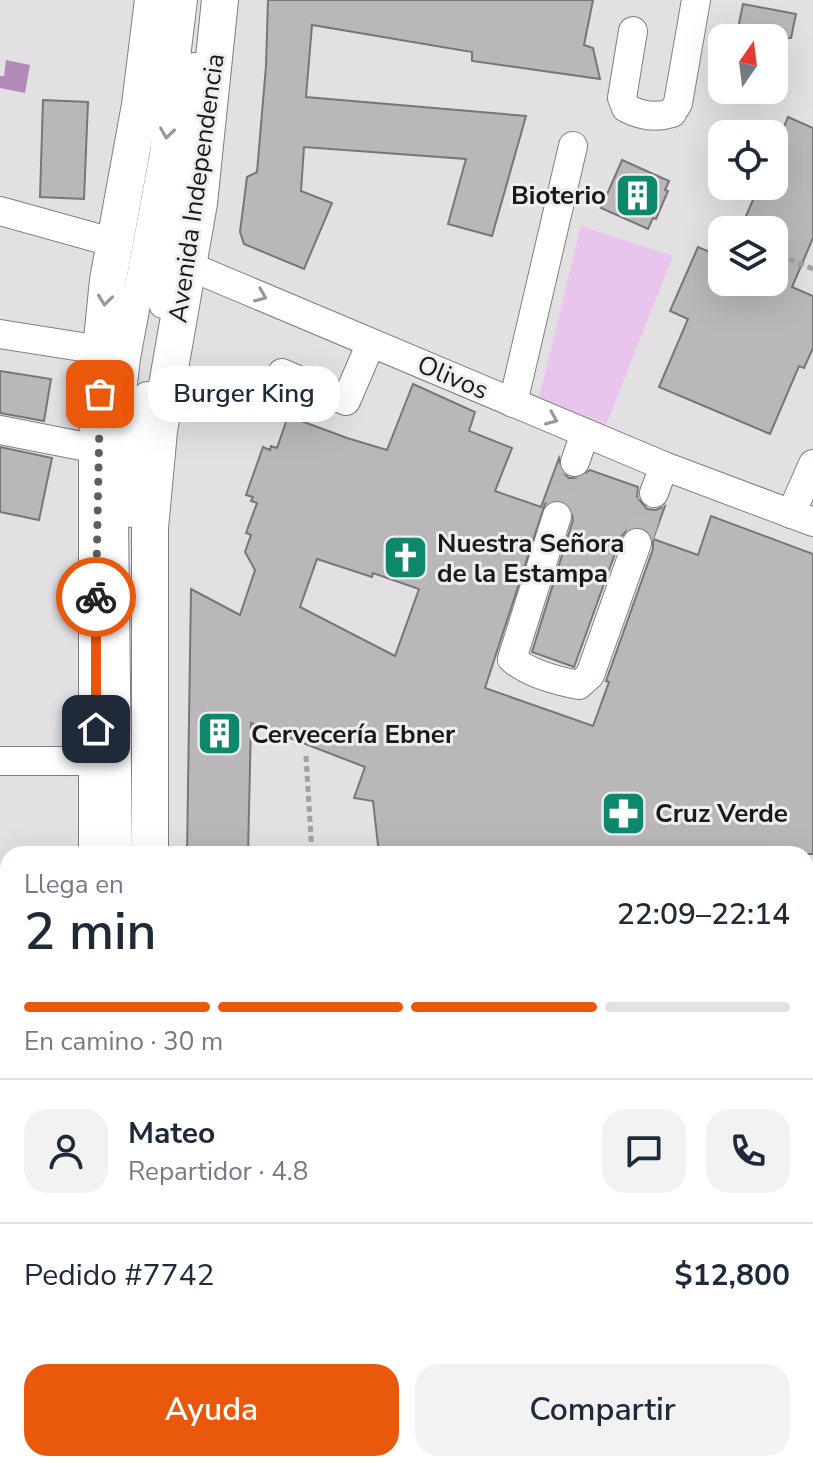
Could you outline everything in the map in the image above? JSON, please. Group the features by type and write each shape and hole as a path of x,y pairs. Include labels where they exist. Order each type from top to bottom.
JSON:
{"main road":[{"path":"97,846 97,449 101,350 105,305 131,242 123,196 140,105 153,0"},
{"name":"Avenida Independencia","path":"150,846 150,528 180,262 199,203 220,0"}],"street":[{"path":"118,846 114,518 131,242 164,154 183,0"},
{"path":"134,846 130,678 134,488 141,433 180,262 183,180 200,0"},
{"path":"633,31 622,98 626,108 661,117 672,113 678,103 696,0"},
{"path":"513,403 573,146"},
{"name":"Olivos","path":"0,211 131,242 664,466 802,518"},
{"path":"0,334 101,350"},
{"path":"282,373 346,401 371,343"},
{"path":"0,430 97,449"},
{"path":"575,462 585,433"},
{"path":"802,518 813,464"},
{"path":"654,493 664,466"},
{"path":"557,516 512,659 520,666 542,675 579,685 590,675 637,543"},
{"path":"0,761 95,761"}],"path":[{"path":"789,259 813,269"},
{"path":"306,756 312,846"}],"shaded area":[{"path":"6,60 30,65 25,93 0,88 0,76 4,76"},
{"path":"581,226 673,256 606,425 539,397"}],"building":[{"path":"268,0 593,0 584,45 593,48 600,79 472,61 472,52 312,25 306,97 526,116 492,236 448,224 466,159 304,147 301,191 332,203 304,269 244,244 240,232 247,177 257,172"},
{"path":"743,4 796,14 791,38 788,38 788,24 739,24"},
{"path":"43,100 88,102 84,199 40,197"},
{"path":"788,117 813,128 813,238 792,287 813,296 813,348 804,368 799,366 770,434 659,387 688,319 670,311 698,247 708,251 708,296 788,296 788,216 746,216 753,200 788,200"},
{"name":"Bioterio","path":"622,160 669,181 656,219 653,218 648,229 601,208"},
{"path":"0,371 51,379 44,421 0,413"},
{"path":"413,384 475,412 469,431 512,448 495,491 541,507 559,458 562,472 569,478 579,478 590,470 638,487 637,497 647,509 656,510 665,506 653,539 698,555 711,516 813,554 813,846 378,846 373,801 354,798 365,767 251,723 248,846 187,846 191,589 240,615 255,570 245,552 251,535 246,533 257,503 251,501 253,497 246,495 263,447 270,450 271,446 277,448 288,416 387,450","holes":["554,499 563,500 570,505 573,520 532,652 574,667 621,537 635,526 643,527 653,539 653,549 593,726 485,688 545,504","317,559 372,577 373,573 419,589 395,656 300,607"]},
{"path":"0,447 52,458 39,520 0,512"}],"tunnel":[{"path":"557,516 575,462"},
{"path":"637,543 654,493"}],"way so far":[{"path":"96,597 100,394"}],"place":[{"name":"Bioterio","path":"637,195"},
{"name":"Burger King","path":"100,394"},
{"name":"Nuestra Señora de la Estampa","path":"406,558"},
{"name":"Cervecería Ebner","path":"220,734"},
{"name":"Cruz Verde","path":"624,813"}],"route":[{"path":"96,597 96,729"}]}
